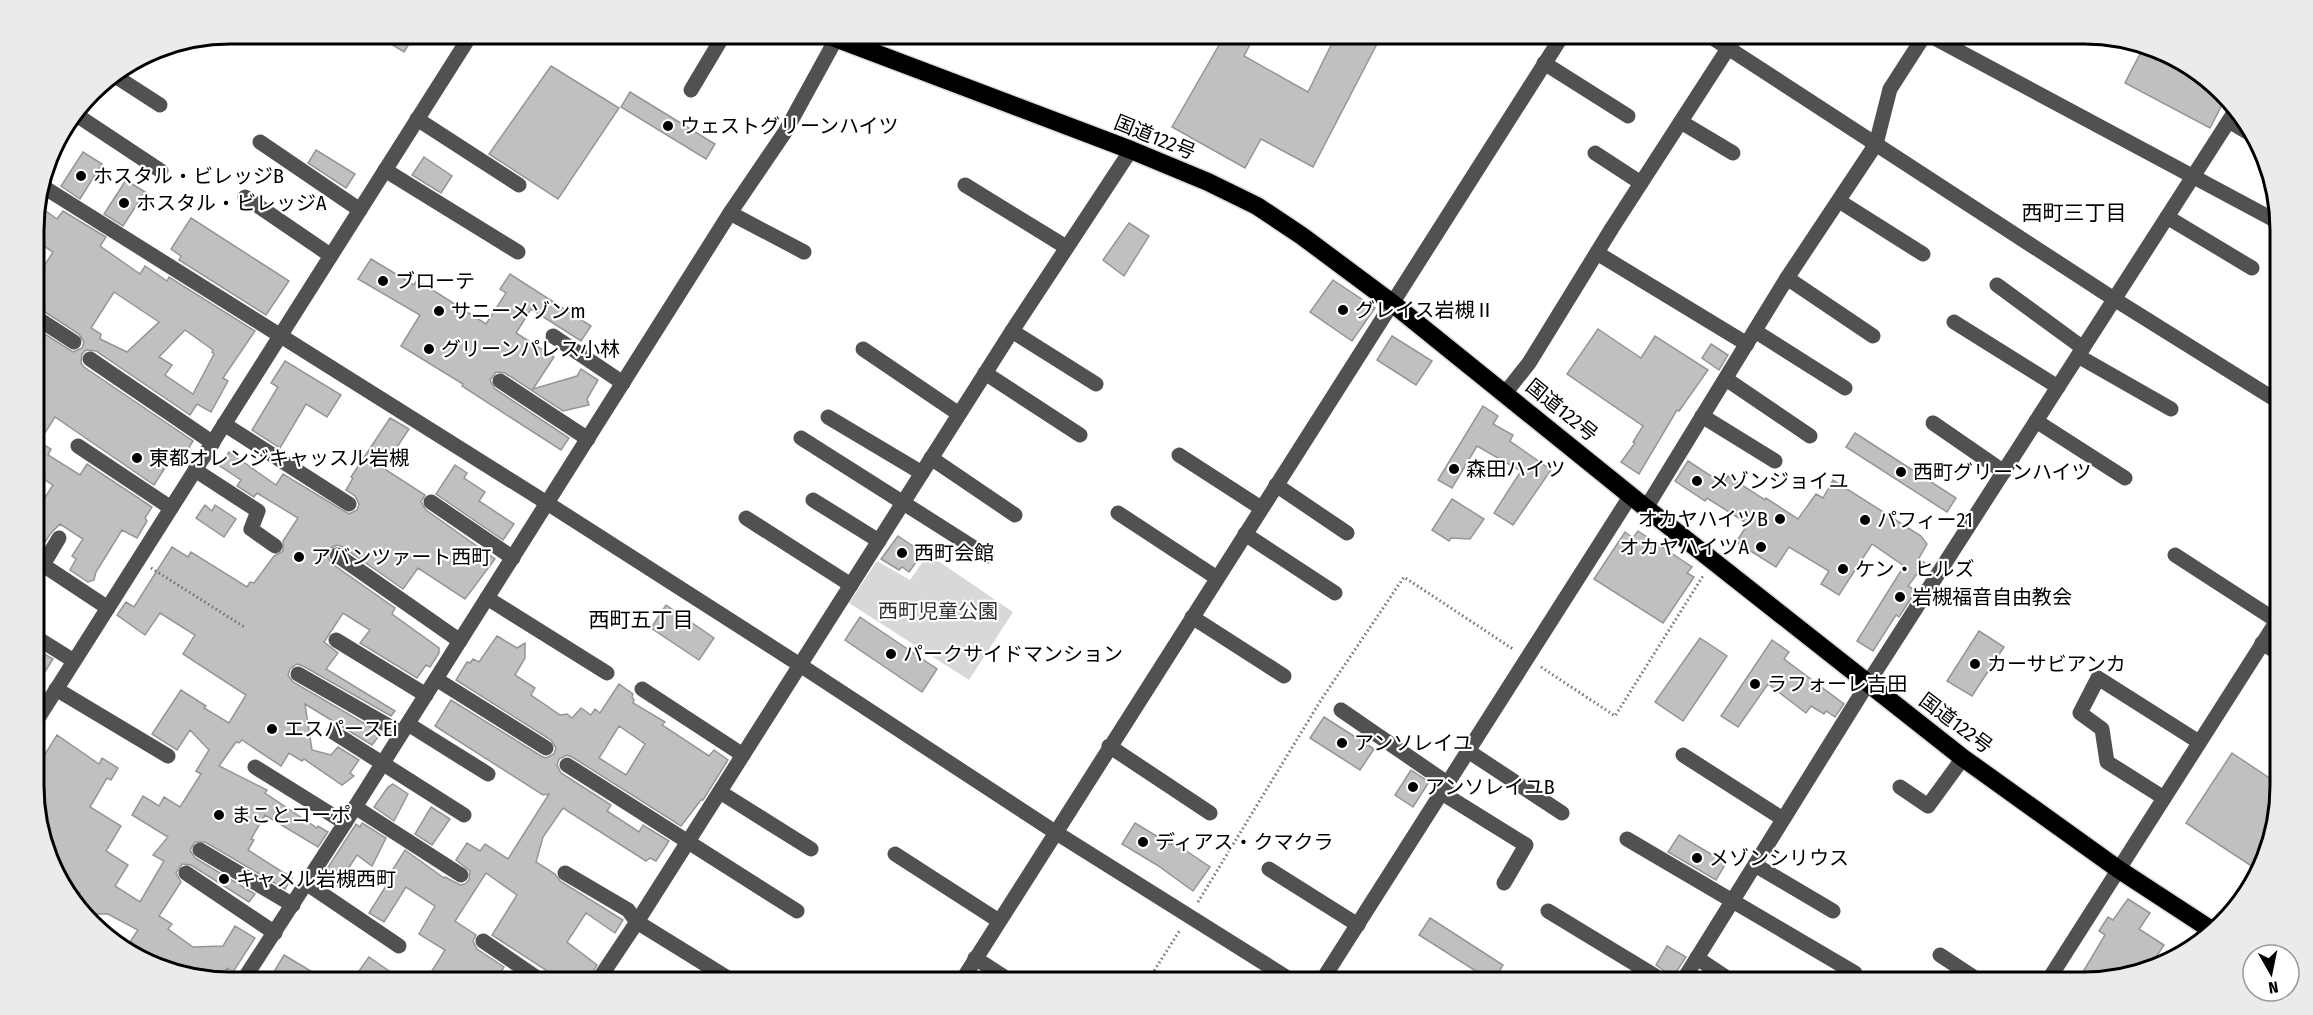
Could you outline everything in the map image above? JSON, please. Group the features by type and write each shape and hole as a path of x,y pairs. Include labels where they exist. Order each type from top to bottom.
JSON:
{"highway":[{"name":"国道122号","path":"850,44 1131,150 1208,182 1257,206 1302,236 1392,303 1646,508 1964,758 2118,869 2206,925"}],"street":[{"path":"44,708 465,44"},
{"path":"691,90 718,44"},
{"path":"249,972 730,213 785,132 825,44"},
{"path":"966,972 1557,44"},
{"path":"1723,44 2114,299 2270,396"},
{"path":"1503,391 1510,387 1528,363 1731,44"},
{"path":"1646,508 1787,278 1876,144 1890,89 1919,44"},
{"path":"1946,44 2269,217"},
{"path":"1544,63 1628,116"},
{"path":"120,79 160,105"},
{"path":"1688,971 1868,683 2231,117"},
{"path":"81,118 161,171"},
{"path":"417,119 519,185"},
{"path":"1681,122 1733,153"},
{"path":"260,142 360,210"},
{"path":"604,972 985,373 1131,150"},
{"path":"1594,153 1641,183"},
{"path":"385,170 518,252"},
{"path":"965,185 1066,247"},
{"path":"48,190 547,503 1055,832 1277,971"},
{"path":"245,197 330,255"},
{"path":"1839,201 1923,254"},
{"path":"730,213 804,252"},
{"path":"2167,217 2252,268"},
{"path":"1597,253 1845,388"},
{"path":"1787,278 1873,336"},
{"path":"1997,285 2080,352 2171,409"},
{"path":"44,322 74,342"},
{"path":"1954,322 2058,387"},
{"path":"1012,331 1096,384"},
{"path":"553,336 623,384"},
{"path":"863,348 959,414"},
{"path":"90,359 213,443"},
{"path":"985,373 1080,435"},
{"path":"1726,379 1810,436"},
{"path":"500,381 588,439"},
{"path":"828,417 922,473"},
{"path":"1702,417 1775,461"},
{"path":"2036,421 2125,478"},
{"path":"1933,423 2004,472"},
{"path":"224,424 350,504"},
{"path":"801,438 987,556"},
{"path":"78,446 171,508"},
{"path":"1179,455 1261,508"},
{"path":"931,458 1015,515"},
{"path":"195,470 258,511 251,529 275,546"},
{"path":"1276,485 1347,533"},
{"path":"1328,971 1631,495"},
{"path":"813,500 879,541"},
{"path":"431,502 513,558"},
{"path":"1118,513 1217,578"},
{"path":"746,518 851,585"},
{"path":"1245,534 1335,593"},
{"path":"44,556 59,538"},
{"path":"337,555 460,641"},
{"path":"2175,555 2270,614"},
{"path":"44,565 108,608"},
{"path":"487,598 607,673"},
{"path":"1192,617 1284,676"},
{"path":"2054,971 2270,631"},
{"path":"336,640 426,695"},
{"path":"44,642 74,661"},
{"path":"2262,643 2270,648"},
{"path":"298,674 488,774"},
{"path":"2164,798 2107,762 2102,729 2080,713 2098,678 2199,742"},
{"path":"436,679 546,748"},
{"path":"56,689 168,756"},
{"path":"642,689 743,755"},
{"path":"1341,710 1444,788 1526,845 1504,883"},
{"path":"333,732 464,815"},
{"path":"1110,747 1210,813"},
{"path":"1468,751 1562,813"},
{"path":"1683,755 1784,819"},
{"path":"1900,786 1928,806 1964,758"},
{"path":"567,765 797,911"},
{"path":"255,767 345,823"},
{"path":"720,792 811,849"},
{"path":"355,807 461,875"},
{"path":"1627,839 1852,971"},
{"path":"200,850 292,905"},
{"path":"895,854 999,921"},
{"path":"1755,865 1833,911"},
{"path":"1269,869 1358,925"},
{"path":"186,873 274,933"},
{"path":"565,873 628,910 637,922 717,972"},
{"path":"306,884 399,946"},
{"path":"1548,911 1647,971"},
{"path":"483,941 528,972"},
{"path":"1940,955 1964,971"},
{"path":"975,958 996,972"},
{"path":"1696,958 1716,971"}],"path":[{"path":"138,560 246,628"},
{"path":"1154,972 1321,700 1404,577 1615,716 1713,560"}],"green space":[{"name":"西町児童公園","path":"928,554 1013,612 969,680 849,603 877,561 910,580"}],"building":[{"path":"391,44 409,44 404,52"},
{"path":"1220,44 1250,44 1244,56 1308,92 1332,44 1377,44 1313,167 1261,139 1245,168 1172,127"},
{"path":"2141,52 2182,72 2222,105 2210,128 2125,83"},
{"path":"551,66 619,108 558,199 489,154"},
{"name":"ウェストグリーンハイツ","path":"630,92 715,144 706,159 621,107"},
{"path":"316,150 355,174 346,188 308,163"},
{"name":"ホスタル・ビレッジB","path":"83,152 102,164 80,199 61,186"},
{"path":"424,157 452,176 441,193 412,175"},
{"name":"ホスタル・ビレッジA","path":"126,180 145,192 123,226 104,214"},
{"path":"45,210 57,219 63,211 106,237 100,246 140,274 145,266 167,281 169,277 255,331 223,378 228,381 211,412 197,404 190,415 96,351 86,350 82,354 81,363 84,367 193,441 185,454 177,449 154,485 55,417 44,434 44,333 73,352 82,348 84,342 79,334 44,311 44,266 53,252 44,246","holes":["114,292 159,322 127,352 100,339 101,334 91,328","185,330 213,350 214,354 193,394 165,375 172,365 159,357"]},
{"path":"191,218 289,281 266,315 179,260 181,256 171,249"},
{"path":"1129,223 1149,236 1124,276 1103,260"},
{"path":"371,259 414,285 417,280 486,324 506,293 500,289 510,274 591,326 581,341 531,309 516,333 554,357 533,389 577,376 581,369 598,380 587,399 589,405 563,411 505,373 496,372 490,380 495,389 569,438 561,450 462,386 463,384 401,346 420,315 358,279"},
{"name":"グレイス岩槻Ⅱ","path":"1333,280 1375,308 1352,341 1310,312"},
{"path":"1598,329 1641,358 1655,336 1708,370 1679,411 1677,410 1639,474 1621,462 1635,443 1633,442 1643,426 1567,374"},
{"path":"1392,336 1432,361 1416,385 1377,360"},
{"path":"1711,344 1728,355 1719,370 1702,358"},
{"path":"285,361 341,395 327,417 306,404 280,448 252,430 278,387 271,383"},
{"path":"1483,406 1498,416 1493,424 1513,435 1510,441 1551,470 1513,525 1494,513 1521,471 1477,446 1452,488 1438,480"},
{"path":"390,418 409,429 383,468 425,495 421,502 426,510 495,559 465,599 418,568 403,589 343,547 337,545 329,549 327,555 331,563 395,608 392,614 439,648 439,653 430,667 426,665 417,678 360,643 370,630 343,613 324,642 338,653 326,669 395,711 391,716 303,666 297,664 290,669 288,675 293,682 381,733 372,745 305,704 312,750 331,755 338,747 359,760 350,773 354,776 342,785 304,759 302,761 289,753 281,766 242,740 239,743 236,742 219,766 267,790 265,793 317,828 318,826 328,832 318,847 265,815 251,839 254,840 248,850 292,878 285,889 205,842 195,842 190,850 195,858 255,894 249,902 191,865 182,864 176,873 181,882 159,916 172,924 168,929 193,947 223,946 235,926 255,938 233,972 227,968 225,972 205,970 169,962 130,942 138,930 108,914 96,914 68,879 50,834 45,810 44,756 57,735 99,764 102,758 118,768 111,780 107,778 90,807 121,826 106,851 128,865 115,886 140,902 164,861 153,855 168,837 132,815 143,796 159,806 164,797 180,807 201,774 196,771 209,750 190,730 177,750 152,734 181,690 206,706 204,708 229,723 246,695 183,654 195,635 160,613 145,635 117,615 126,602 134,607 172,547 188,557 191,552 247,587 250,582 254,583 274,556 283,551 283,541 298,518 257,493 254,497 237,486 241,480 220,466 229,452 276,485 283,474 349,514 357,510 359,504 355,496 346,490 353,478 351,477"},
{"name":"西町グリーンハイツ","path":"1855,433 1956,498 1947,512 1846,447"},
{"path":"44,445 51,449 48,455 80,475 87,464 152,507 137,538 122,530 96,572 94,580 88,582 70,570 76,559 72,556 83,539 60,524 44,544 44,499 53,485 44,479"},
{"path":"1688,461 1723,484 1728,476 1798,519 1816,494 1823,498 1833,480 1921,536 1927,544 1919,558 1925,563 1908,586 1916,591 1899,617 1896,615 1873,651 1857,641 1904,566 1872,544 1839,595 1821,584 1829,571 1789,547 1776,567 1736,542 1748,524 1707,498 1705,501 1675,481"},
{"path":"455,465 467,473 464,478 485,492 479,501 514,524 503,540 436,494"},
{"path":"1452,499 1484,519 1470,539 1451,538 1449,541 1432,530"},
{"path":"205,505 212,511 215,505 236,519 224,537 196,518"},
{"path":"1638,531 1692,567 1687,573 1694,577 1663,623 1594,579 1625,532 1633,538"},
{"path":"898,536 923,553 909,572 902,567 899,570 881,559"},
{"path":"666,605 714,638 699,660 651,628"},
{"name":"パークサイドマンション","path":"860,617 937,669 922,692 845,640"},
{"name":"カーサビアンカ","path":"1979,631 2004,647 1972,696 1947,681"},
{"path":"497,636 517,648 525,643 525,658 515,675 535,688 531,695 560,715 567,714 572,718 581,708 591,715 595,709 600,713 619,684 633,694 633,703 665,722 662,725 709,756 714,750 728,760 703,800 681,826 572,757 567,755 559,759 557,765 561,773 611,805 607,811 639,832 643,825 669,841 656,861 650,858 646,861 563,808 543,837 536,862 555,874 560,881 623,920 615,933 586,913 567,942 597,965 593,972 548,972 492,935 517,895 486,873 455,921 476,935 473,941 477,949 504,967 501,972 431,972 445,950 419,934 435,906 406,887 384,922 369,913 405,850 444,878 460,885 465,884 469,880 470,871 456,860 467,843 480,851 485,844 508,859 549,794 543,795 435,726 451,700 541,756 546,758 554,754 556,748 551,740 456,680 467,662 470,663 473,659 479,662","holes":["619,726 645,744 626,775 599,758"]},
{"path":"1700,638 1727,656 1683,721 1655,702"},
{"path":"1772,640 1789,652 1784,659 1844,704 1835,717 1826,711 1824,714 1811,706 1806,713 1768,684 1738,727 1721,716"},
{"path":"44,654 53,659 44,673"},
{"name":"アンソレイユ","path":"1324,717 1374,749 1360,770 1310,738"},
{"path":"2232,753 2270,778 2266,822 2251,866 2186,823"},
{"name":"アンソレイユB","path":"1411,770 1429,782 1413,807 1395,795"},
{"path":"393,784 408,794 394,821 374,807 388,787"},
{"path":"431,807 450,819 432,845 415,834"},
{"path":"362,823 386,838 372,866 357,855 337,886 323,875 356,824 360,827"},
{"path":"1135,823 1171,845 1173,842 1210,867 1193,891 1157,865 1122,844"},
{"name":"メゾンシリウス","path":"1679,835 1726,863 1716,880 1668,852"},
{"path":"2128,899 2150,913 2139,929 2164,945 2157,956 2144,962 2120,968 2084,971 2105,935 2099,931 2108,917 2113,920"},
{"path":"1430,918 1503,965 1499,971 1476,971 1419,935"},
{"path":"1667,946 1686,957 1677,971 1665,971 1656,965"},
{"path":"284,955 312,972 274,972"},
{"path":"369,957 390,972 358,972"}],"place":[{"name":"ウェストグリーンハイツ","path":"668,126"},
{"name":"ホスタル・ビレッジB","path":"81,176"},
{"name":"ホスタル・ビレッジA","path":"124,203"},
{"name":"ブローテ","path":"383,281"},
{"name":"グレイス岩槻Ⅱ","path":"1343,310"},
{"name":"サニーメゾンm","path":"439,311"},
{"name":"グリーンパレス小林","path":"429,349"},
{"name":"東都オレンジキャッスル岩槻","path":"137,458"},
{"name":"森田ハイツ","path":"1454,469"},
{"name":"西町グリーンハイツ","path":"1901,472"},
{"name":"メゾンジョイユ","path":"1697,481"},
{"name":"オカヤハイツB","path":"1780,519"},
{"name":"パフィー21","path":"1865,520"},
{"name":"オカヤハイツA","path":"1761,547"},
{"name":"西町会館","path":"902,553"},
{"name":"アバンツァート西町","path":"299,557"},
{"name":"ケン・ヒルズ","path":"1843,569"},
{"name":"岩槻福音自由教会","path":"1900,597"},
{"name":"パークサイドマンション","path":"891,654"},
{"name":"カーサビアンカ","path":"1975,664"},
{"name":"ラフォーレ吉田","path":"1755,684"},
{"name":"エスパースEi","path":"272,729"},
{"name":"アンソレイユ","path":"1342,743"},
{"name":"アンソレイユB","path":"1413,787"},
{"name":"まことコーポ","path":"219,815"},
{"name":"ディアス・クマクラ","path":"1143,842"},
{"name":"メゾンシリウス","path":"1697,858"},
{"name":"キャメル岩槻西町","path":"224,879"}],"district":[{"name":"西町三丁目","path":"2074,213"},
{"name":"西町五丁目","path":"641,620"}]}
